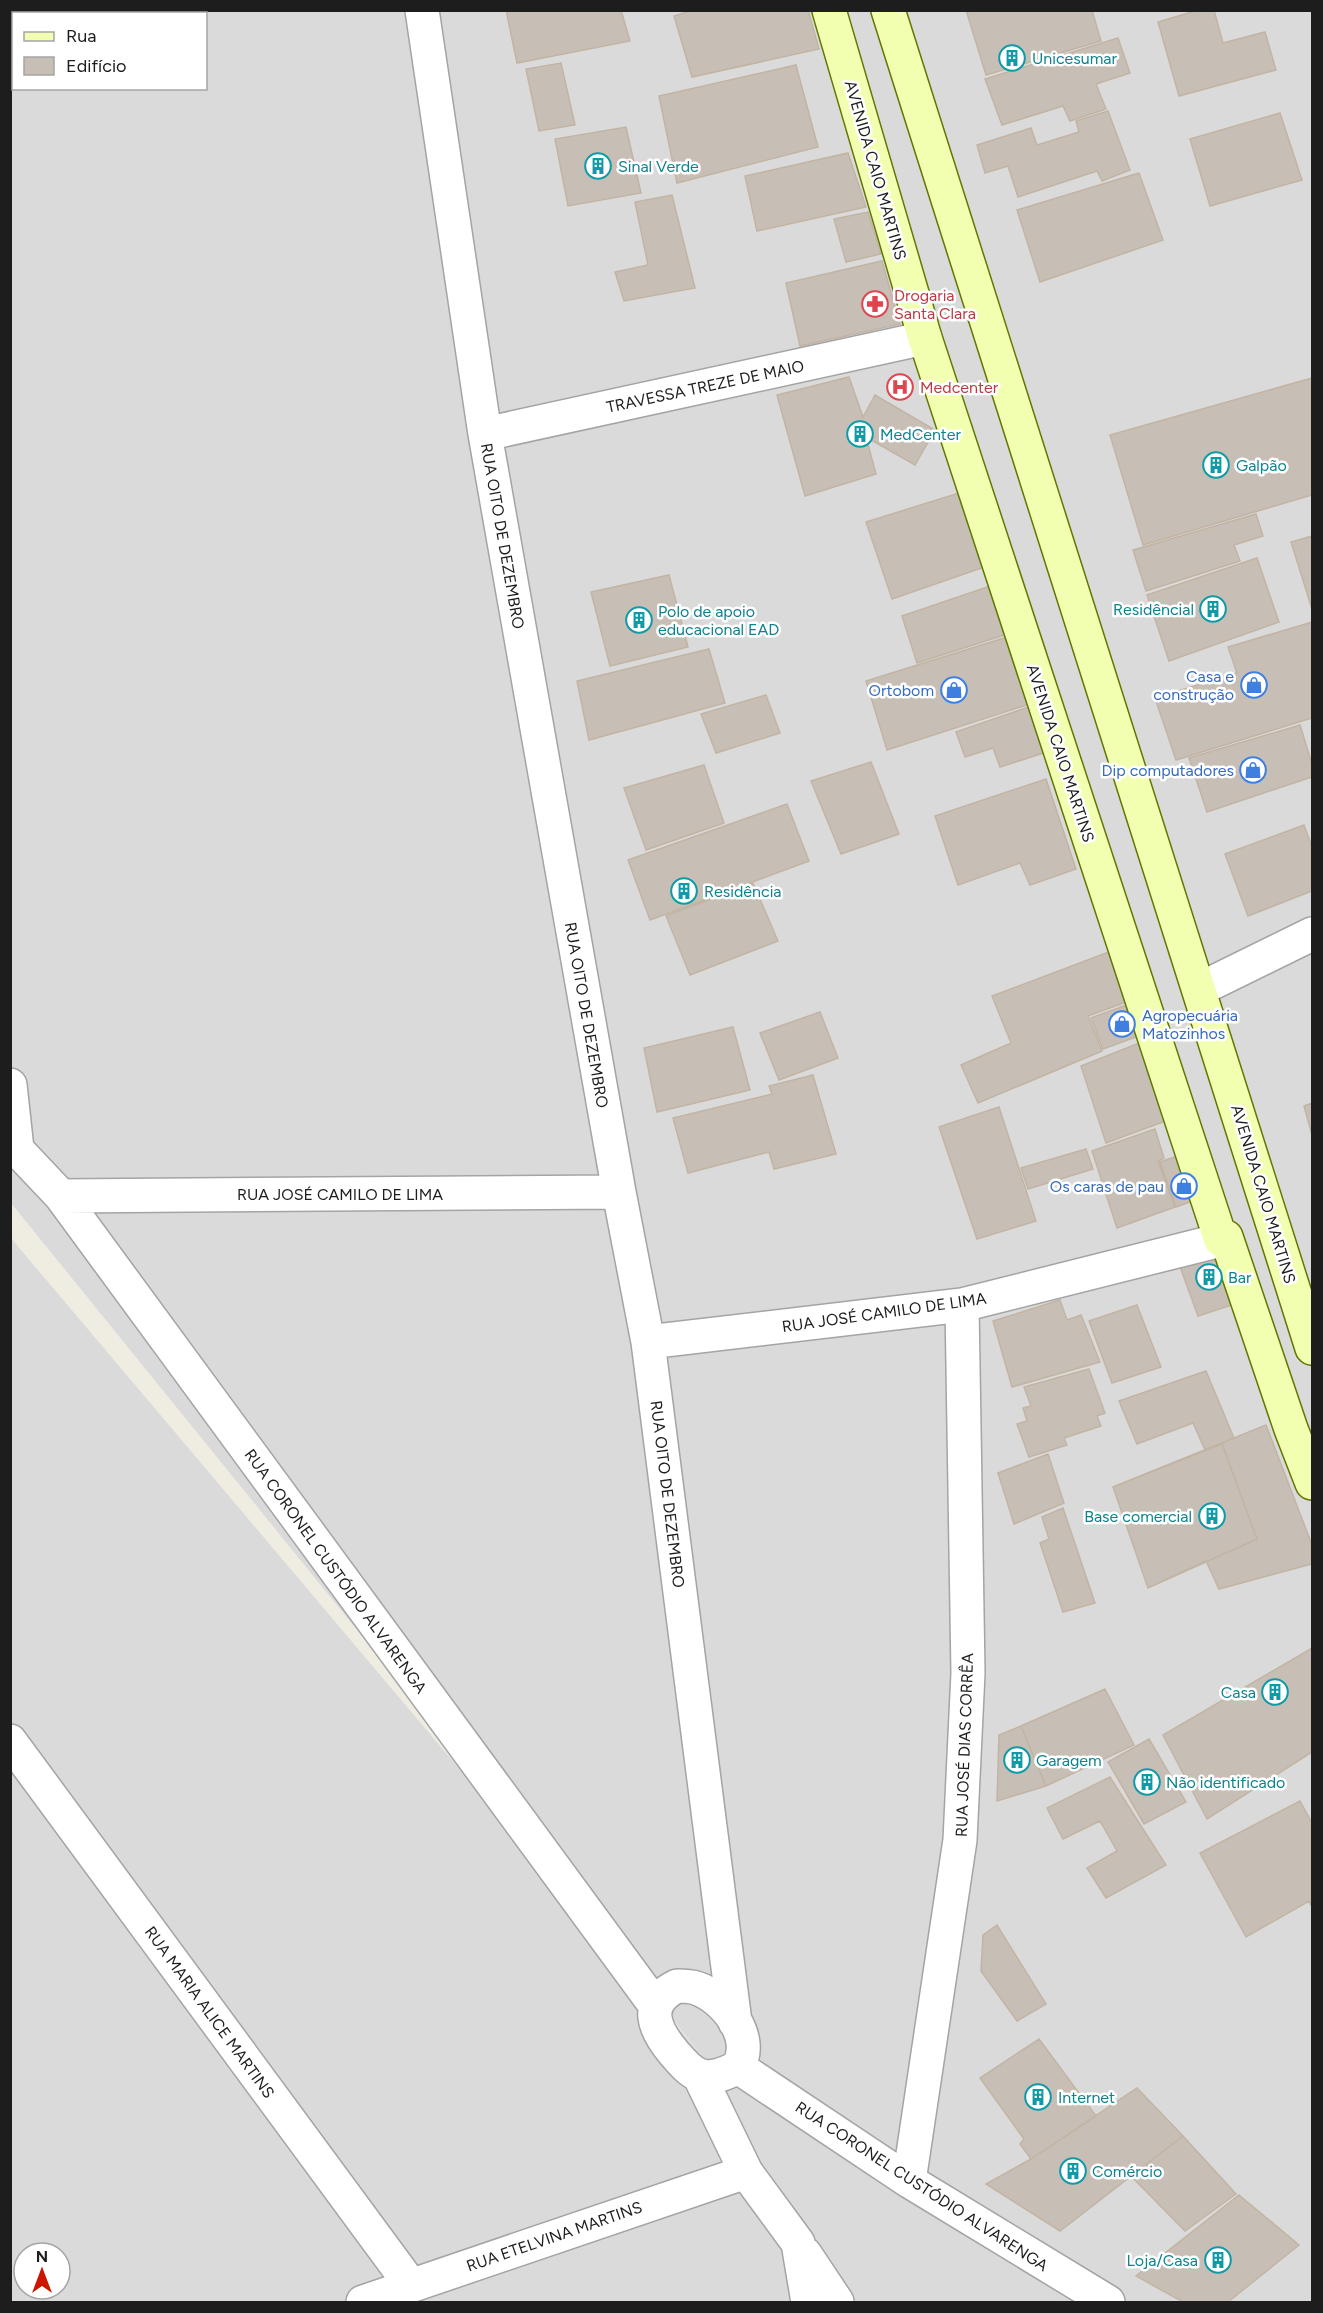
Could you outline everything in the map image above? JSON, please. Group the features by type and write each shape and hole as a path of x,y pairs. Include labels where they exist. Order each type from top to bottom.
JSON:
{"main road":[{"name":"AVENIDA CAIO MARTINS","path":"829,10 925,338 1221,1240 1226,1237 1291,1429 1312,1483"},
{"name":"AVENIDA CAIO MARTINS","path":"888,10 1312,1348"}],"street":[{"name":"RUA OITO DE DEZEMBRO","path":"422,10 485,434 619,1192 648,1342 735,2022"},
{"name":"TRAVESSA TREZE DE MAIO","path":"485,434 925,338"},
{"path":"1200,989 1312,934"},
{"path":"10,1085 14,1145"},
{"name":"RUA CORONEL CUSTÓDIO ALVARENGA","path":"14,1145 61,1196 655,2005"},
{"name":"RUA JOSÉ CAMILO DE LIMA","path":"61,1196 619,1192"},
{"name":"RUA JOSÉ CAMILO DE LIMA","path":"648,1342 962,1305 1221,1240"},
{"name":"RUA JOSÉ DIAS CORRÊA","path":"909,2181 960,1840 968,1673 962,1305"},
{"name":"RUA MARIA ALICE MARTINS","path":"10,1741 410,2284"},
{"path":"699,2075 712,2077 738,2067 745,2049 735,2022 710,1994 693,1986 677,1986 663,1993 655,2005 654,2021 659,2032 679,2059 699,2075 746,2172 798,2243 837,2302"},
{"name":"RUA CORONEL CUSTÓDIO ALVARENGA","path":"738,2067 909,2181 1108,2302"},
{"name":"RUA ETELVINA MARTINS","path":"363,2302 410,2284 746,2172"},
{"path":"798,2243 808,2302"}],"shaded area":[{"path":"11,11 1312,11 1312,2302 11,2302 10,1237 708,2063 11,1203"}],"building":[{"path":"506,10 621,10 630,41 517,63"},
{"path":"693,10 808,10 819,49 692,77 674,16"},
{"name":"Unicesumar","path":"966,10 1092,10 1101,41 986,75"},
{"path":"1198,10 1214,10 1223,43 1265,32 1276,70 1179,96 1158,22"},
{"path":"1118,38 1130,73 1096,84 1106,109 1070,121 1063,106 1002,125 985,79"},
{"path":"561,63 575,125 539,131 526,69"},
{"path":"796,65 818,147 677,183 659,96"},
{"path":"1108,111 1130,170 1102,181 1097,171 1018,197 1008,166 985,173 977,145 1031,128 1037,145 1079,132 1076,121"},
{"path":"1280,113 1302,180 1210,206 1190,139"},
{"name":"Sinal Verde","path":"626,127 641,193 568,206 555,139"},
{"path":"848,153 866,207 757,231 745,176"},
{"path":"1139,173 1163,240 1040,282 1017,210"},
{"path":"672,195 695,288 624,301 615,272 648,265 635,202"},
{"path":"868,212 881,254 846,262 834,219"},
{"path":"882,261 900,324 800,346 786,283"},
{"name":"MedCenter","path":"849,377 863,417 875,395 935,430 915,465 866,437 876,474 805,496 777,395"},
{"name":"Galpão","path":"1312,378 1312,495 1143,545 1110,435"},
{"path":"972,489 996,563 892,599 866,522"},
{"path":"1256,514 1263,536 1234,545 1240,561 1146,591 1133,550"},
{"path":"1312,536 1312,609 1291,542"},
{"name":"Residêncial","path":"1257,558 1279,622 1169,661 1147,595"},
{"name":"Polo de apoio educacional EAD","path":"669,575 688,647 610,666 591,592"},
{"path":"1002,582 1020,630 917,663 902,616"},
{"name":"Casa e construção","path":"1312,622 1312,718 1176,760 1155,698 1237,673 1228,647"},
{"name":"Ortobom","path":"1020,633 1042,700 887,750 866,681"},
{"path":"709,649 725,703 589,740 577,681"},
{"path":"766,695 780,733 716,753 701,714"},
{"path":"1043,702 1059,748 1000,767 993,748 965,757 956,732"},
{"name":"Dip computadores","path":"1300,725 1312,764 1312,777 1207,812 1189,758"},
{"path":"871,762 899,834 841,854 811,781"},
{"name":"Residência","path":"704,765 724,823 646,850 624,788"},
{"path":"1046,779 1076,869 1030,885 1020,863 958,885 935,816"},
{"name":"Residência","path":"787,804 809,861 650,920 628,860"},
{"path":"1304,825 1312,847 1312,891 1248,916 1225,854"},
{"name":"Residência","path":"753,883 778,941 690,975 666,916"},
{"path":"1122,947 1140,997 1088,1016 1102,1051 978,1103 961,1065 1011,1043 992,996"},
{"name":"Agropecuária Matozinhos","path":"1140,1000 1152,1031 1103,1049 1091,1018"},
{"path":"820,1012 838,1058 779,1080 760,1033"},
{"path":"733,1027 750,1090 657,1112 644,1048"},
{"path":"1152,1038 1179,1116 1106,1143 1081,1066"},
{"path":"813,1075 836,1154 774,1169 769,1152 688,1173 673,1118 772,1094 769,1086"},
{"path":"1312,1103 1312,1135 1304,1106"},
{"path":"999,1107 1036,1221 977,1239 939,1127"},
{"path":"1155,1129 1164,1158 1158,1161 1175,1207 1117,1228 1092,1151"},
{"path":"1086,1149 1093,1169 1028,1189 1021,1168"},
{"name":"Os caras de pau","path":"1189,1152 1204,1197 1176,1207 1160,1162"},
{"name":"Bar","path":"1221,1240 1244,1301 1198,1316 1175,1253"},
{"path":"1060,1300 1067,1320 1081,1315 1100,1362 1012,1387 993,1321"},
{"path":"1137,1305 1161,1367 1112,1383 1089,1321"},
{"path":"1089,1369 1105,1413 1097,1416 1101,1426 1064,1438 1067,1445 1029,1457 1017,1424 1027,1421 1023,1408 1031,1406 1024,1387"},
{"path":"1206,1371 1234,1438 1205,1450 1193,1423 1137,1444 1119,1401"},
{"name":"Base comercial","path":"1266,1425 1312,1545 1312,1564 1219,1589 1206,1561 1148,1588 1113,1487"},
{"path":"1222,1444 1257,1539 1148,1588 1113,1487"},
{"path":"1048,1454 1064,1503 1014,1524 998,1473"},
{"path":"1063,1508 1095,1603 1063,1612 1040,1543 1049,1539 1042,1517"},
{"name":"Casa","path":"1312,1648 1312,1752 1207,1819 1163,1735"},
{"path":"1105,1689 1134,1745 1046,1786 1021,1726"},
{"name":"Garagem","path":"1021,1726 1046,1786 997,1801 999,1735"},
{"name":"Não identificado","path":"1149,1739 1186,1802 1144,1824 1108,1762"},
{"path":"1110,1777 1166,1865 1106,1898 1087,1868 1117,1851 1100,1821 1063,1839 1047,1808"},
{"path":"1300,1801 1312,1823 1312,1907 1309,1901 1246,1937 1200,1853"},
{"path":"997,1925 1046,2004 1017,2021 981,1971 983,1935"},
{"name":"Internet","path":"1039,2039 1096,2116 1031,2159 1020,2144 1024,2139 980,2078"},
{"name":"Comércio","path":"1137,2088 1183,2136 1060,2231 986,2184 1031,2159"},
{"path":"1183,2136 1236,2194 1185,2231 1131,2176"},
{"name":"Loja/Casa","path":"1239,2195 1299,2245 1228,2302 1183,2302 1136,2276"}],"place":[{"name":"Unicesumar","path":"1012,58"},
{"name":"Sinal Verde","path":"598,166"},
{"name":"Drogaria Santa Clara","path":"875,304"},
{"name":"Medcenter","path":"900,387"},
{"name":"MedCenter","path":"860,434"},
{"name":"Galpão","path":"1216,465"},
{"name":"Residêncial","path":"1213,609"},
{"name":"Polo de apoio educacional EAD","path":"639,620"},
{"name":"Casa e construção","path":"1254,685"},
{"name":"Ortobom","path":"954,690"},
{"name":"Dip computadores","path":"1253,770"},
{"name":"Residência","path":"684,891"},
{"name":"Agropecuária Matozinhos","path":"1122,1024"},
{"name":"Os caras de pau","path":"1184,1186"},
{"name":"Bar","path":"1209,1277"},
{"name":"Base comercial","path":"1212,1516"},
{"name":"Casa","path":"1275,1692"},
{"name":"Garagem","path":"1017,1760"},
{"name":"Não identificado","path":"1147,1782"},
{"name":"Internet","path":"1038,2097"},
{"name":"Comércio","path":"1073,2171"},
{"name":"Loja/Casa","path":"1218,2260"}]}
